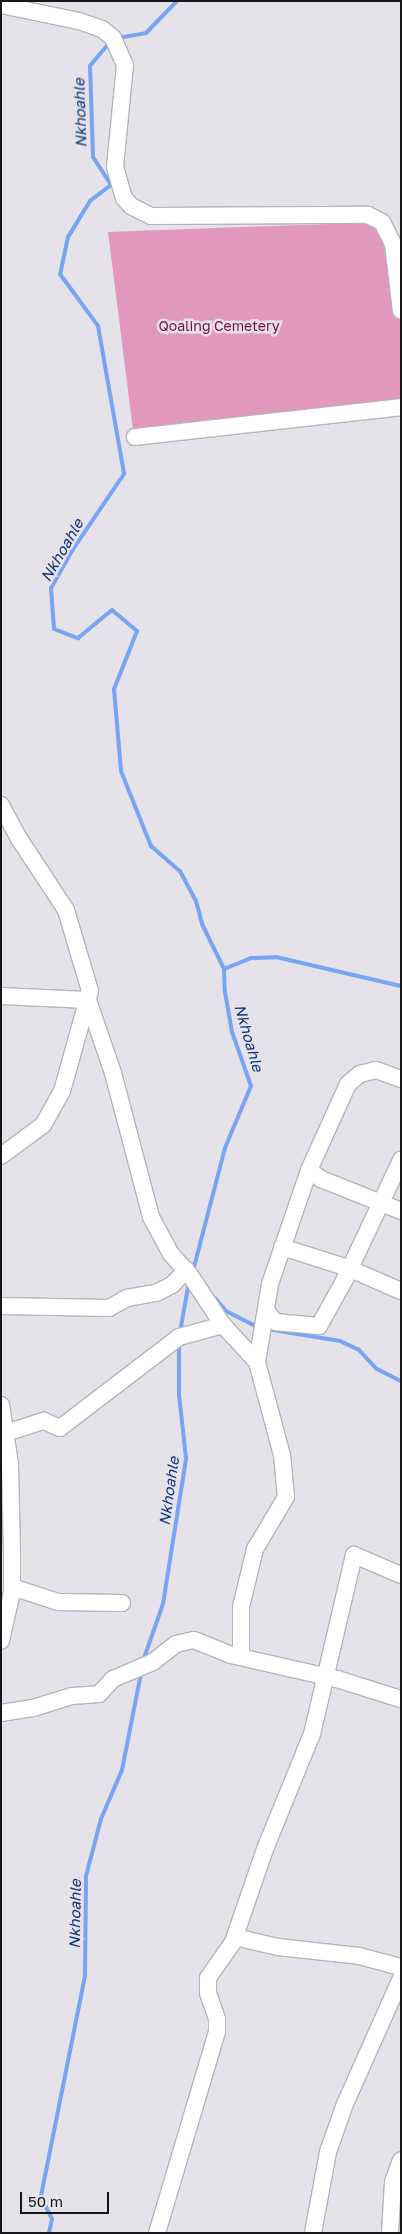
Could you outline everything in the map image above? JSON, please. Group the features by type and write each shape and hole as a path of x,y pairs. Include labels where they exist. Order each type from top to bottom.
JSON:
{"street":[{"path":"1,5 79,21 102,29 113,38 125,65 115,167 124,198 131,206 151,216 368,215 382,222 393,244 401,311"},
{"path":"135,437 401,408"},
{"path":"1,805 20,840 66,910 90,991 62,1091 43,1125 1,1156"},
{"path":"1,996 88,1000"},
{"path":"88,1000 113,1073 150,1217 172,1254 186,1270 223,1325 258,1362"},
{"path":"241,1658 241,1607 255,1549 286,1497 282,1455 258,1362 270,1284 309,1170 348,1084 360,1074 376,1070 401,1079"},
{"path":"266,1311 276,1322 319,1326 401,1160"},
{"path":"309,1170 321,1179 401,1211"},
{"path":"282,1248 348,1268 401,1291"},
{"path":"1,1306 110,1308 127,1298 156,1293 172,1285 186,1270"},
{"path":"6,1433 44,1421 60,1428 179,1338 223,1325"},
{"path":"1,1406 10,1464 12,1587 1,1641"},
{"path":"157,2233 217,2032 217,2018 208,1992 208,1978 235,1937 265,1849 312,1734 354,1555 401,1575"},
{"path":"12,1587 58,1602 122,1602"},
{"path":"1,1713 33,1708 72,1696 99,1694 113,1679 153,1662 176,1644 194,1640 241,1658 326,1676 401,1699"},
{"path":"235,1937 278,1947 359,1956 401,1967"},
{"path":"313,2233 331,2144 401,1978"},
{"path":"390,2233 393,2182 401,2160"}],"green space":[{"name":"Qoaling Cemetery","path":"382,222 401,311 401,407 133,430 108,232"}],"waterway":[{"name":"Nkhoahle","path":"118,38 146,33 177,1"},
{"name":"Nkhoahle","path":"110,42 90,66 93,157 111,185 90,201 68,237 60,274 98,326 124,474 73,549 51,588 54,629 78,638 112,610 137,631 114,689 121,771 151,846 180,871 196,901 202,924 224,969 225,992 232,1032 251,1086 225,1148 193,1271"},
{"path":"224,969 251,958 276,957 401,986"},
{"name":"Nkhoahle","path":"180,1332 189,1282"},
{"path":"215,1298 226,1311 258,1327"},
{"path":"267,1329 340,1341 359,1350 377,1369 401,1381"},
{"name":"Nkhoahle","path":"143,1661 163,1604 186,1458 179,1395 179,1344"},
{"name":"Nkhoahle","path":"49,2233 52,2219 41,2196 85,1975 86,1876 101,1819 122,1770 141,1673"}]}
